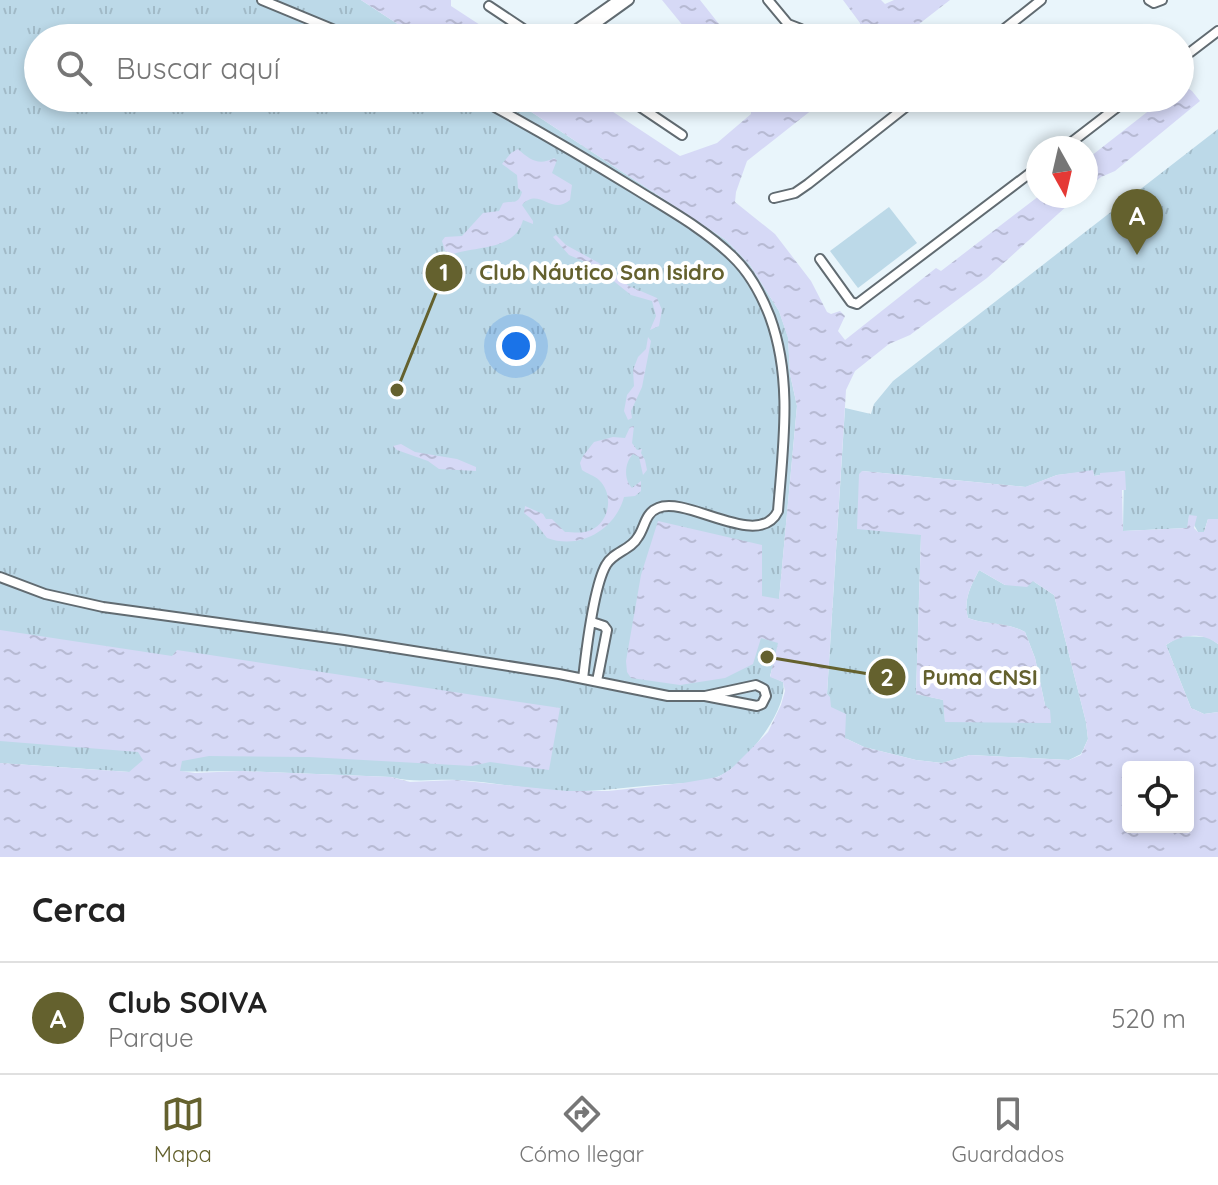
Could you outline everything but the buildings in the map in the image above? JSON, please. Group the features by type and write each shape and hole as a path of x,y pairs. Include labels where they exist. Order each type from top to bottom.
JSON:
{"street":[{"path":"262,0 320,24"},
{"path":"594,24 618,0"},
{"path":"590,24 629,0"},
{"path":"768,0 786,24"},
{"path":"1011,24 1041,0"},
{"path":"1149,0 1154,3 1162,0"},
{"path":"489,6 516,24"},
{"path":"1194,49 1218,31"},
{"path":"503,112 575,153 715,241 745,270 765,304 774,330 783,379 786,418 778,511 774,519 754,525 673,506 658,508 649,515 635,541 606,565 592,622 583,679"},
{"path":"648,112 682,135"},
{"path":"774,198 795,193 899,112"},
{"path":"1080,136 1111,112"},
{"path":"820,259 851,302 857,304 1026,176"},
{"path":"0,577 45,594 103,607 344,640 597,681 668,696 705,696 757,706 766,696 764,689 756,685 705,696"},
{"path":"592,622 607,630 597,681"}],"green space":[{"path":"0,0 361,0 398,24 24,24 24,112 531,112 726,240 750,265 779,311 788,337 790,374 797,406 779,600 779,643 770,676 783,682 783,694 772,722 762,737 728,771 717,777 687,783 578,791 457,780 240,771 130,772 0,763"},
{"path":"1218,129 1218,519 1208,519 1204,532 1198,532 1189,516 1188,528 1123,531 1124,471 1094,476 1093,471 1057,475 1026,487 862,471 921,535 916,694 944,700 945,722 1045,705 1035,658 1025,632 968,618 966,605 979,570 1005,585 1033,581 1054,595 1086,722 1088,739 1081,754 1069,760 970,755 942,763 864,747 845,738 827,694 845,408 871,414 874,404 893,381"},
{"path":"889,207 917,243 858,288 830,251"},
{"path":"1180,636 1208,637 1218,644 1218,712 1204,714 1191,708 1166,645"}],"water":[{"path":"361,0 451,0 451,6 479,24 398,24"},
{"path":"662,0 700,0 719,24 682,24"},
{"path":"843,0 881,0 885,4 894,0 950,0 919,24 860,23"},
{"path":"531,112 613,112 680,156 717,143 751,112 809,112 747,161 735,202 775,234 811,281 827,312 840,311 845,316 838,331 845,340 936,268 941,271 1026,206 1065,208 987,278 910,335 889,344 855,371 846,390 827,694 831,707 846,714 845,738 864,747 916,760 942,763 970,755 1069,760 1081,755 1088,739 1086,722 1054,595 1033,581 1027,587 1005,585 979,570 966,605 968,618 1025,632 1035,658 1045,705 1050,710 1051,723 945,722 943,700 916,694 921,535 857,529 859,474 862,471 1025,487 1057,475 1093,470 1094,476 1125,471 1123,531 1187,528 1189,515 1197,516 1194,528 1204,532 1208,519 1218,519 1218,644 1192,636 1166,645 1191,708 1204,714 1218,712 1218,857 0,857 0,763 129,772 143,760 138,752 0,741 0,630 172,656 177,650 560,708 549,770 490,762 472,766 309,757 209,756 182,761 180,771 391,777 410,782 455,780 566,791 608,791 718,777 731,769 768,732 781,705 785,691 783,682 770,677 778,643 761,638 753,664 725,678 680,685 631,678 626,661 641,575 658,521 762,545 762,596 779,599 797,406 790,374 788,338 779,311 750,265 726,240"},
{"path":"1147,112 1187,112 1115,171 1098,179 1098,151"},
{"path":"518,149 535,161 557,160 552,173 572,185 570,200 557,205 540,199 528,200 522,205 533,224 523,220 519,230 504,242 453,254 445,251 442,241 445,237 462,236 483,213 499,211 503,203 519,199 522,192 518,188 517,175 502,164"},
{"path":"556,235 566,245 599,263 629,286 657,298 662,310 659,326 650,330 656,316 652,301 631,295 595,266 569,255 553,237"},
{"path":"648,337 651,341 642,387 631,411 632,418 628,420 624,411 627,395 634,386 633,370 638,357 646,349"},
{"path":"634,426 632,443 637,450 642,449 647,470 643,475 639,457 633,454 628,461 626,475 632,488 641,481 641,491 635,496 624,497 613,519 594,534 572,541 547,538 524,513 525,506 543,514 546,519 552,519 565,532 585,532 597,526 606,514 607,493 599,480 582,470 580,463 594,442 613,437 625,438 630,427"},
{"path":"401,444 415,452 457,459 476,467 476,471 439,469 393,446"}],"place":[{"name":"Club SOIVA","path":"1137,255"},
{"name":"Club Náutico San Isidro","path":"397,390"},
{"name":"Puma CNSI","path":"767,657"}]}
